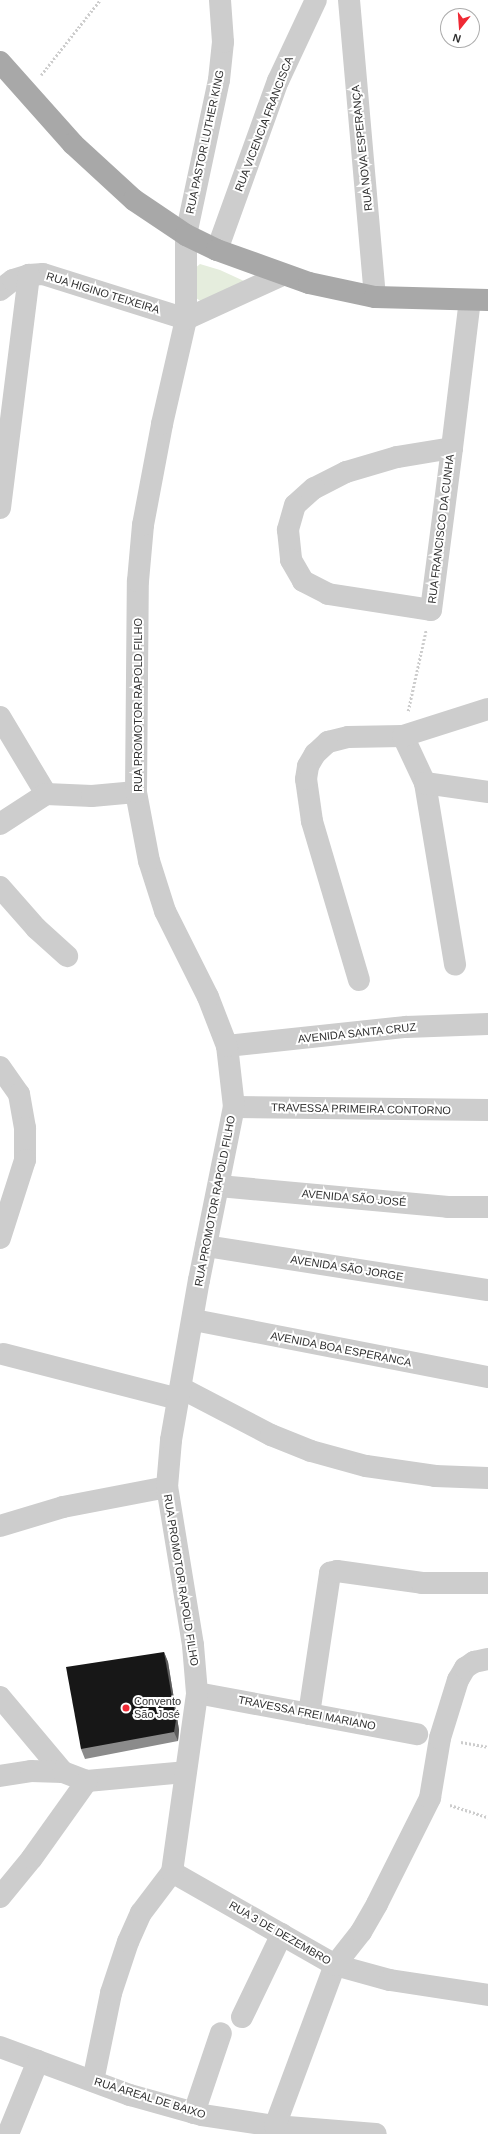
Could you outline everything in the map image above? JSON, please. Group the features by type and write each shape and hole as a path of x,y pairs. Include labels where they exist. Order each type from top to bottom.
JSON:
{"main road":[{"path":"0,62 73,144 134,200 186,235 217,250 282,275 375,296 479,300"}],"street":[{"name":"RUA PASTOR LUTHER KING","path":"186,235 219,80 224,42 220,0"},
{"name":"RUA VICENCIA FRANCISCA","path":"217,250 278,81 316,0"},
{"name":"RUA NOVA ESPERANÇA","path":"349,0 375,296"},
{"name":"RUA PROMOTOR RAPOLD FILHO","path":"93,2081 111,1993 128,1942 141,1913 172,1872 197,1693 193,1645 167,1487 174,1394 194,1320 206,1246 234,1107 227,1046 208,997 166,911 149,861 136,792 138,581 143,525 162,424 186,319 186,235"},
{"name":"RUA HIGINO TEIXEIRA","path":"0,290 14,280 29,275 44,274 62,278 186,319"},
{"path":"0,508 29,275"},
{"path":"186,319 282,275"},
{"name":"RUA FRANCISCO DA CUNHA","path":"452,448 397,457 346,472 314,488 295,505 288,530 291,560 302,581 328,594 431,610 452,448 479,300"},
{"path":"359,980 312,821 306,779 308,766 314,754 328,742 348,737 403,736 488,709"},
{"path":"0,717 46,794"},
{"path":"403,736 426,783 455,966"},
{"path":"426,783 488,792"},
{"path":"0,824 46,794 92,796 136,792"},
{"path":"0,887 36,928 67,956"},
{"name":"AVENIDA SANTA CRUZ","path":"227,1046 406,1027 488,1024"},
{"path":"0,1067 19,1094 26,1128 25,1160 1,1235"},
{"name":"TRAVESSA PRIMEIRA CONTORNO","path":"234,1107 488,1110"},
{"name":"AVENIDA SÃO JOSÉ","path":"219,1186 448,1207 488,1207"},
{"name":"AVENIDA SÃO JORGE","path":"206,1246 488,1290"},
{"name":"AVENIDA BOA ESPERANCA","path":"194,1320 488,1377"},
{"path":"3,1354 174,1394 271,1436 318,1453 366,1466 435,1476 488,1478"},
{"path":"0,1526 63,1507 167,1487"},
{"path":"309,1714 329,1576 333,1570 422,1583 488,1583"},
{"path":"275,2126 335,1965 361,1932 377,1904 430,1798 440,1738 458,1680 465,1668 474,1662 488,1659"},
{"name":"TRAVESSA FREI MARIANO","path":"197,1693 417,1734"},
{"path":"0,1697 63,1772"},
{"path":"0,1776 31,1771 63,1772 88,1781 185,1772"},
{"path":"0,1897 32,1858 88,1781"},
{"name":"RUA 3 DE DEZEMBRO","path":"172,1872 335,1965 390,1980 488,1995"},
{"path":"242,2017 282,1934"},
{"path":"194,2113 221,2033"},
{"name":"RUA AREAL DE BAIXO","path":"0,2047 93,2081 194,2113 275,2126 376,2134"},
{"path":"8,2134 38,2061"}],"path":[{"path":"38,78 100,0"},
{"name":"RUA FRANCISCO DA CUNHA","path":"403,736 431,610"},
{"path":"430,1798 488,1817"}],"green space":[{"path":"200,264 220,270 244,281 202,302 193,296 194,269"}],"building":[{"name":"Convento São José","path":"164,1652 176,1720 174,1732 81,1749 66,1667"}],"place":[{"name":"Convento São José","path":"126,1708"}]}
